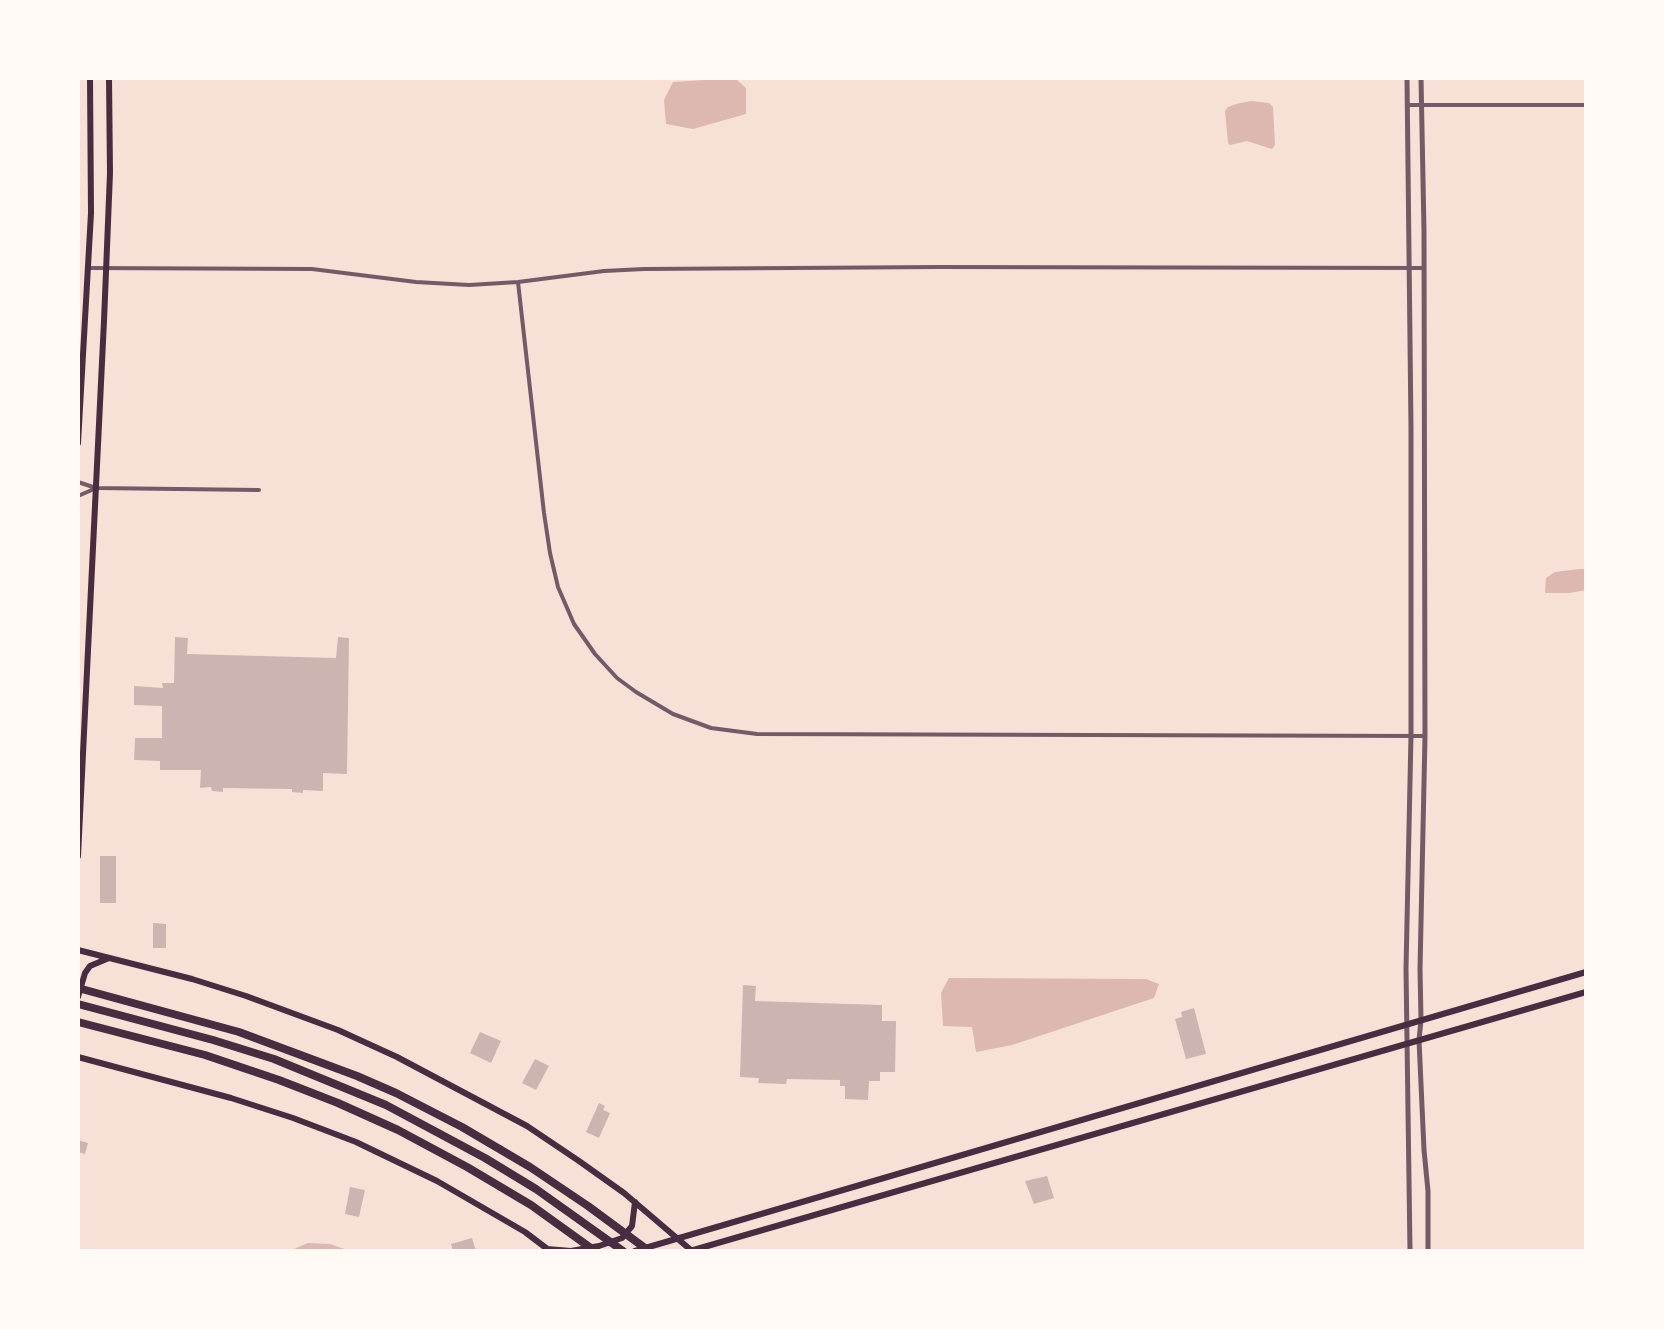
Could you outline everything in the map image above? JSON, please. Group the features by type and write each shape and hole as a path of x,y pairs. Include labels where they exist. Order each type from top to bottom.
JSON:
{"highway":[{"path":"78,988 239,1032 370,1081 482,1138 599,1213 649,1251"},
{"path":"78,1004 274,1059 350,1089 430,1127 485,1158 536,1189 623,1251"},
{"path":"78,1022 205,1055 338,1103 398,1130 467,1167 560,1225 595,1251"}],"main road":[{"path":"78,443 91,213 90,78"},
{"path":"78,856 110,173 109,78"},
{"path":"78,630 89,630"},
{"path":"78,950 246,996 303,1016 389,1053 527,1126 635,1202 691,1251 1586,992"},
{"path":"78,997 90,966 109,958"},
{"path":"635,1251 1586,972"},
{"path":"80,1057 231,1098 356,1142 437,1181 525,1232 544,1249 571,1251 622,1238 632,1226 635,1202"},
{"path":"1225,1078 1227,1096"},
{"path":"1085,1119 1091,1135"},
{"path":"905,1172 912,1187"}],"street":[{"path":"1407,78 1410,268 1411,735 1407,1024 1410,1251"},
{"path":"1421,78 1425,736 1419,1040 1428,1191 1428,1251"},
{"path":"1407,105 1586,105"},
{"path":"88,268 298,269 442,285 518,282 644,269 1423,268"},
{"path":"518,282 544,512 558,587 578,632 602,662 636,692 673,714 711,728 757,734 1425,736"},
{"path":"78,482 96,488 259,490"},
{"path":"78,496 96,488"},
{"path":"1410,585 1424,585"},
{"path":"1409,852 1423,852"}],"shaded area":[{"path":"735,78 746,88 746,114 693,129 666,124 664,100 673,82"},
{"path":"1251,101 1269,103 1273,107 1275,145 1272,149 1247,141 1228,143 1225,111 1228,107"},
{"path":"1586,569 1586,590 1545,593 1546,578 1555,572"},
{"path":"949,978 1146,979 1159,984 1154,998 1012,1045 976,1052 972,1027 943,1026 941,993"},
{"path":"308,1243 330,1244 350,1251 289,1251"}],"building":[{"path":"175,637 188,638 187,654 336,658 338,637 349,638 347,774 323,773 323,791 303,790 303,793 292,792 292,789 223,788 223,792 212,791 211,787 200,788 201,770 160,770 160,761 134,760 135,738 162,738 162,706 134,705 134,686 163,688 162,683 174,683"},
{"path":"100,856 116,856 116,903 100,903"},
{"path":"153,923 166,924 166,948 153,948"},
{"path":"743,985 756,986 755,1001 882,1005 882,1021 896,1021 895,1072 880,1072 880,1081 869,1081 868,1100 845,1099 845,1086 840,1086 840,1080 787,1079 786,1084 758,1083 759,1078 740,1077"},
{"path":"1194,1008 1206,1054 1186,1059 1175,1019 1182,1017 1181,1012"},
{"path":"480,1032 501,1041 491,1063 470,1053"},
{"path":"535,1059 549,1066 536,1090 522,1083"},
{"path":"599,1103 605,1106 603,1110 610,1113 599,1138 586,1132"},
{"path":"78,1140 88,1143 85,1154 78,1152"},
{"path":"1047,1176 1054,1198 1034,1204 1025,1181"},
{"path":"350,1187 365,1190 359,1217 345,1214"},
{"path":"472,1238 476,1251 453,1251 451,1244"}]}
